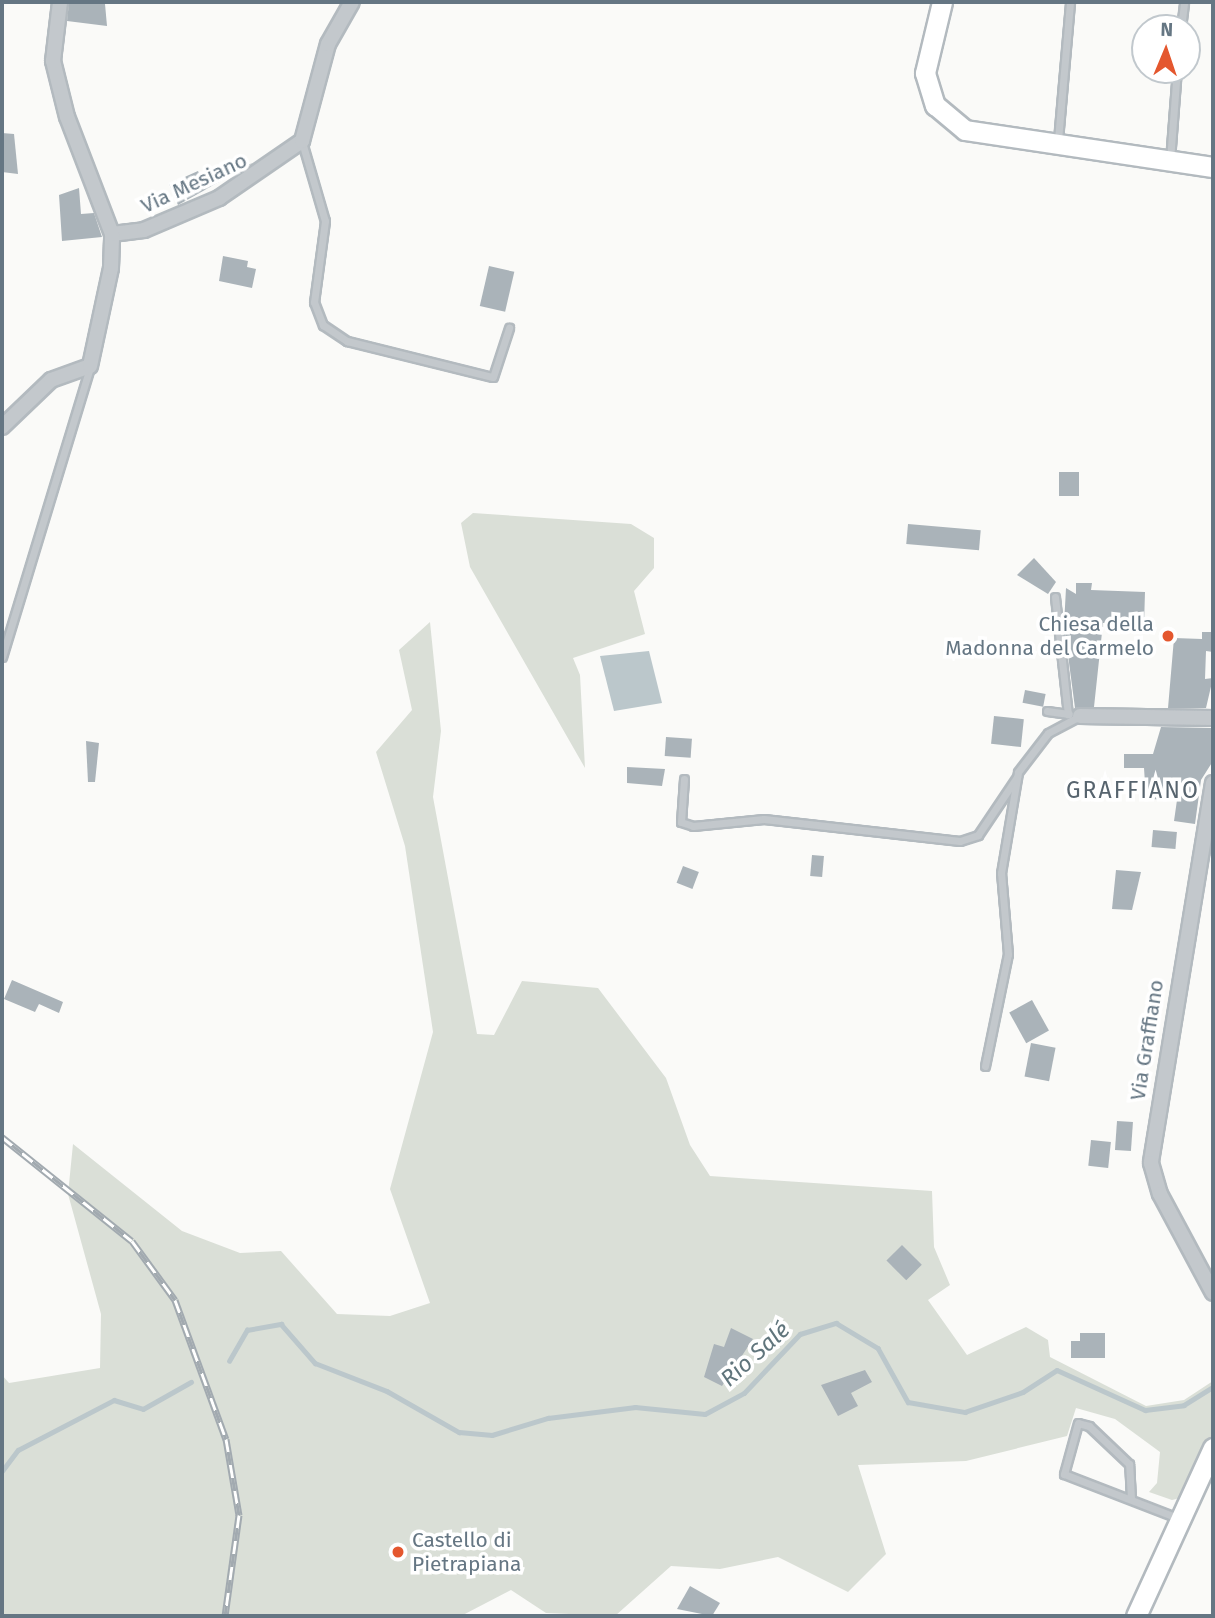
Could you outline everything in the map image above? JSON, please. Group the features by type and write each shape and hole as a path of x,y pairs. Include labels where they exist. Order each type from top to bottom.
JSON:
{"main road":[{"path":"942,2 926,64 935,105 965,130 1057,148 1170,164 1213,167"},
{"path":"1136,1616 1213,1448"}],"street":[{"path":"2,426 51,380 90,366 111,268 112,234 67,117 53,61 60,2"},
{"path":"302,141 328,44 352,2"},
{"name":"Via Mesiano","path":"112,234 144,230 219,198 302,141"},
{"path":"1074,715 1213,718"},
{"name":"Via Graffiano","path":"1213,783 1151,1163 1166,1206 1213,1293"}],"lane":[{"path":"1057,148 1070,2"},
{"path":"1170,164 1176,84"},
{"path":"302,141 325,221 314,302 323,325 347,341 493,377 509,328"},
{"path":"2,657 90,366"},
{"path":"1055,597 1074,715"},
{"path":"1047,711 1074,715"},
{"path":"684,779 681,822 693,826 764,819 960,841 978,835 1048,733 1074,715"},
{"path":"985,1066 1008,954 1001,873 1017,777"},
{"path":"1131,1499 1129,1464 1089,1426 1077,1423 1064,1474 1181,1520"}],"shaded area":[{"path":"473,513 631,524 654,538 654,568 634,591 645,634 573,658 580,675 585,768 470,567 461,523"},
{"path":"430,622 441,731 433,797 477,1034 494,1035 522,981 598,988 666,1078 690,1145 710,1176 932,1191 934,1247 950,1285 928,1300 967,1355 1026,1327 1048,1340 1050,1357 1146,1406 1184,1400 1213,1381 1213,1439 1188,1496 1172,1500 1149,1492 1157,1483 1160,1452 1115,1419 1076,1408 1067,1436 966,1461 858,1465 886,1554 848,1592 778,1557 720,1569 671,1566 615,1616 546,1613 511,1590 461,1616 2,1616 2,1375 9,1383 100,1368 101,1314 68,1194 73,1144 182,1231 240,1253 281,1251 337,1314 390,1316 430,1303 390,1189 433,1032 405,846 376,752 412,710 399,650"},
{"path":"649,651 662,703 614,711 600,656"}],"building":[{"path":"69,2 105,4 107,26 67,21"},
{"path":"2,133 14,134 18,174 2,172"},
{"path":"253,163 178,205 169,184 198,171 202,180"},
{"path":"79,188 81,214 94,213 102,237 62,241 59,195"},
{"path":"223,256 248,261 247,267 256,269 252,288 219,281"},
{"path":"489,266 514,272 505,312 480,306"},
{"path":"1059,472 1079,472 1079,496 1059,496"},
{"path":"908,524 981,530 979,550 906,544"},
{"path":"1034,558 1056,582 1048,594 1017,575"},
{"path":"1076,583 1092,583 1091,590 1145,592 1144,625 1103,623 1094,707 1075,708 1064,625 1066,588 1076,594"},
{"path":"1202,632 1213,632 1213,652 1206,651 1205,679 1213,678 1206,708 1168,708 1174,638 1202,639"},
{"path":"1025,690 1046,694 1043,707 1023,703"},
{"path":"994,716 1024,719 1021,747 991,744"},
{"path":"1161,727 1213,728 1213,761 1201,780 1195,824 1174,821 1177,800 1146,799 1144,768 1124,768 1124,754 1153,754"},
{"path":"666,737 692,739 691,758 665,756"},
{"path":"86,741 99,743 95,782 88,782"},
{"path":"627,767 665,769 662,786 627,783"},
{"path":"1153,830 1177,832 1175,849 1152,847"},
{"path":"812,855 824,856 822,877 810,876"},
{"path":"683,866 699,872 692,889 677,883"},
{"path":"1116,870 1141,872 1132,910 1112,909"},
{"path":"12,980 63,1002 59,1013 39,1004 35,1012 4,999"},
{"path":"1032,1000 1049,1031 1026,1043 1009,1013"},
{"path":"1031,1043 1056,1048 1049,1081 1025,1076"},
{"path":"1117,1121 1133,1122 1131,1151 1115,1150"},
{"path":"1091,1140 1111,1142 1108,1168 1088,1166"},
{"path":"902,1245 922,1265 906,1280 886,1261"},
{"path":"731,1328 753,1339 722,1386 704,1377 714,1344 724,1347"},
{"path":"1080,1333 1105,1333 1105,1358 1071,1358 1071,1341 1080,1341"},
{"path":"865,1370 872,1382 851,1393 858,1406 838,1416 821,1385"},
{"path":"690,1586 720,1603 712,1616 677,1609"}],"waterway":[{"name":"Rio Salé","path":"229,1361 247,1330 281,1324 315,1363 387,1391 459,1432 492,1435 548,1418 635,1407 705,1414 744,1393 800,1334 836,1323 878,1348 908,1402 965,1412 1023,1392 1057,1370 1145,1410 1184,1405 1213,1387"},
{"name":"Rio Salé","path":"2,1471 18,1450 114,1400 143,1409 191,1382"}],"railway":[{"path":"2,1137 132,1241 175,1300 226,1439 239,1515 225,1616"}],"place":[{"name":"Chiesa della Madonna del Carmelo","path":"1168,636"},
{"name":"Castello di Pietrapiana","path":"398,1552"}],"district":[{"name":"GRAFFIANO","path":"1133,790"}]}
